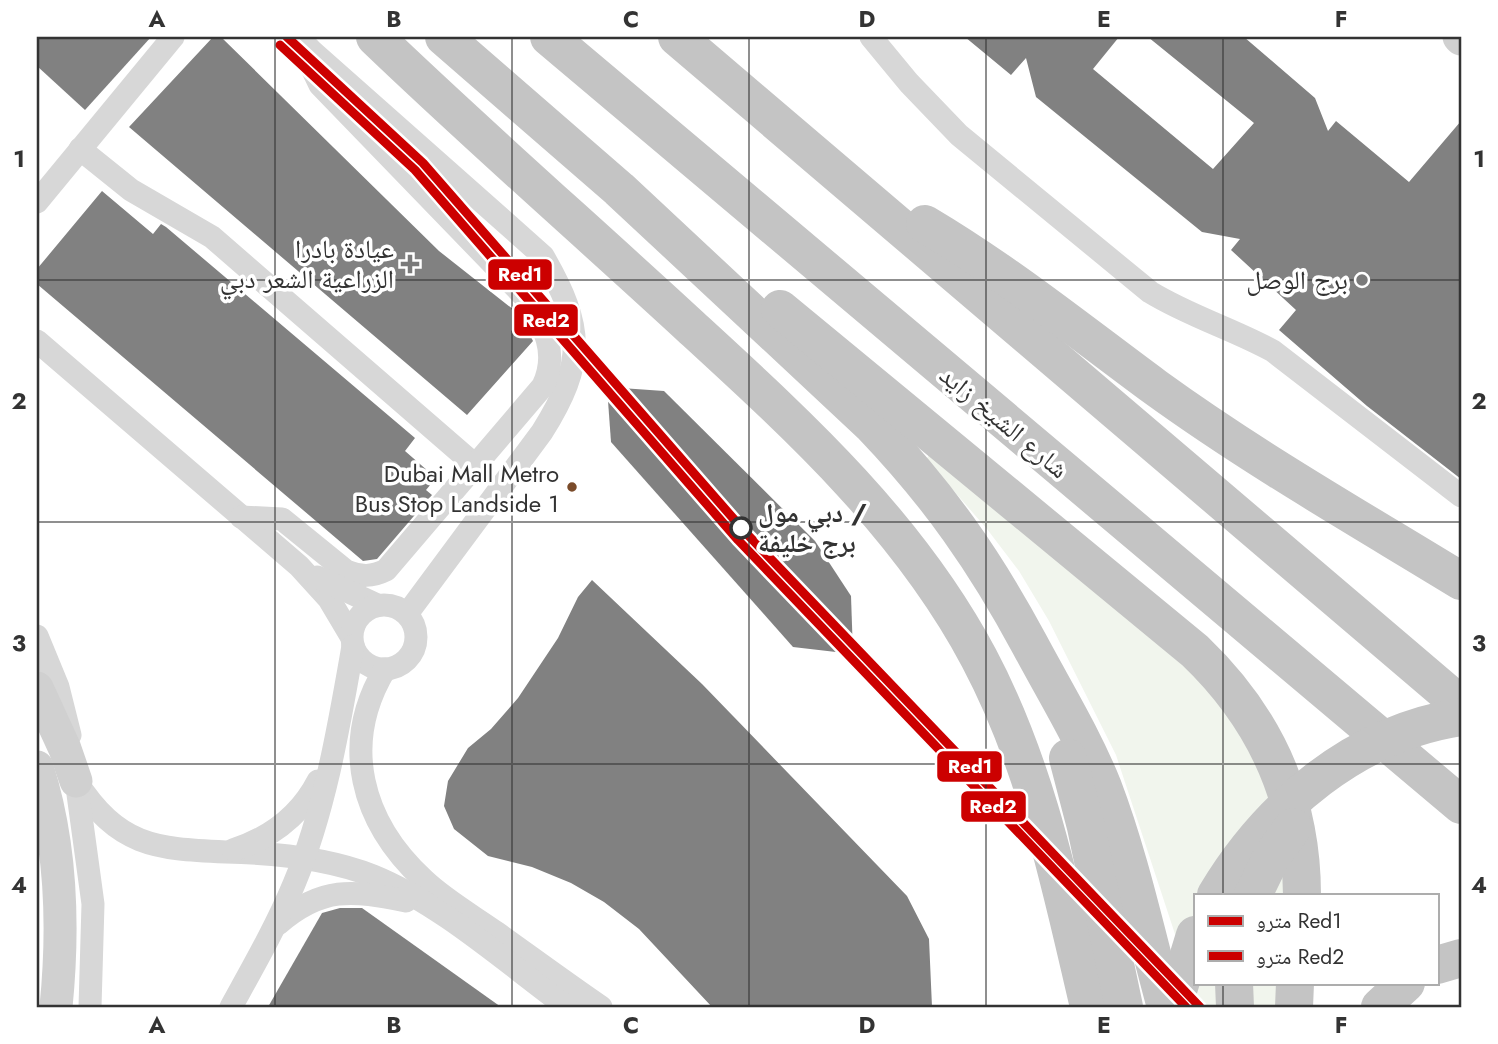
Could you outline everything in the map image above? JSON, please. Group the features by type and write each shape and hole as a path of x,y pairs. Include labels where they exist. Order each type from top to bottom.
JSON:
{"highway":[{"path":"375,37 761,390 834,463 899,536 955,616 1001,703 1036,795 1089,1007"},
{"path":"444,37 619,189 905,459 970,542 1070,716 1103,788 1166,1007"},
{"name":"شارع الشيخ زايد","path":"549,37 1461,805"},
{"path":"677,37 1461,705"},
{"path":"835,172 989,263 1155,387 1266,462 1461,581"},
{"path":"619,189 660,212 855,368 1212,667 1249,713 1278,764 1298,831 1302,894"},
{"path":"1031,646 1080,801 1124,1007"},
{"path":"1217,894 1247,849 1277,815 1335,768 1397,734 1461,717"},
{"path":"1253,894 1272,856 1335,768"},
{"path":"1173,1007 1194,938"},
{"path":"1234,984 1234,1007"},
{"path":"1294,1007 1295,984"},
{"path":"1380,1007 1405,984"}],"main road":[{"path":"37,688 76,781"},
{"path":"37,767 50,821 61,917 56,1007"}],"street":[{"path":"37,202 173,37"},
{"path":"871,37 909,83 960,135 1150,292 1172,305 1247,336 1273,351 1461,496"},
{"path":"241,517 282,519 346,572 377,575 394,563 543,386 552,360 551,346 537,316 516,285 320,85 303,42"},
{"path":"303,42 543,256 565,294 573,321 575,349 571,377 561,404 407,614"},
{"path":"80,149 131,190 212,237 476,466"},
{"path":"37,341 299,566 329,599 360,659 371,667 385,669 405,662 415,643 416,633 407,614 398,607 377,605 337,588 299,566"},
{"path":"230,1007 273,928 303,859 331,753 359,616 377,605"},
{"path":"37,636 64,710 76,781 93,904 90,1007"},
{"path":"385,669 363,718 360,755 366,791 390,840 412,869 439,892 601,1007"},
{"path":"228,852 248,845 284,824 312,792 331,753"},
{"path":"76,781 101,814 135,838 174,850 228,852 331,863 372,876 426,905 567,1007"},
{"path":"273,928 314,899 335,894 360,893 426,905"}],"shaded area":[{"path":"932,452 1207,686 1260,752 1305,894 1194,894 1194,984 1300,984 1300,1007 1199,1007 1116,755 1049,621 1019,571 987,529 926,459"}],"building":[{"path":"37,37 151,37 85,110 37,66"},
{"path":"213,37 221,37 439,251 519,314 533,341 467,415 129,127"},
{"name":"برج الوصل","path":"965,37 1119,37 1093,69 1213,169 1254,123 1148,37 1244,37 1315,98 1328,131 1336,121 1409,182 1461,121 1461,479 1367,406 1279,330 1296,310 1231,250 1240,239 1202,232 1036,97 1026,58 1011,75"},
{"path":"102,191 153,234 161,224 166,227 415,438 405,451 436,478 426,490 432,495 377,559 363,561 37,284 37,269"},
{"name":"دبي مول / برج خليفة","path":"607,387 664,391 815,541 851,596 853,654 793,647 611,442"},
{"path":"592,580 702,684 907,896 929,939 932,1007 712,1007 639,929 604,902 571,883 532,867 488,856 454,829 444,806 448,781 468,748 491,729 518,698 558,638 578,597"},
{"path":"340,908 362,908 501,1007 268,1007 322,913"}],"metro line":[{"name":"Red1","path":"287,37 423,163 746,533 1200,1007"},
{"name":"Red2","path":"280,45 415,170 738,540 1186,1007"}],"place":[{"name":"عيادة بادرا الزراعية الشعر دبي","path":"410,264"},
{"name":"برج الوصل","path":"1362,280"},
{"name":"Dubai Mall Metro Bus Stop Landside 1","path":"572,487"},
{"name":"دبي مول / برج خليفة","path":"741,528"}]}
